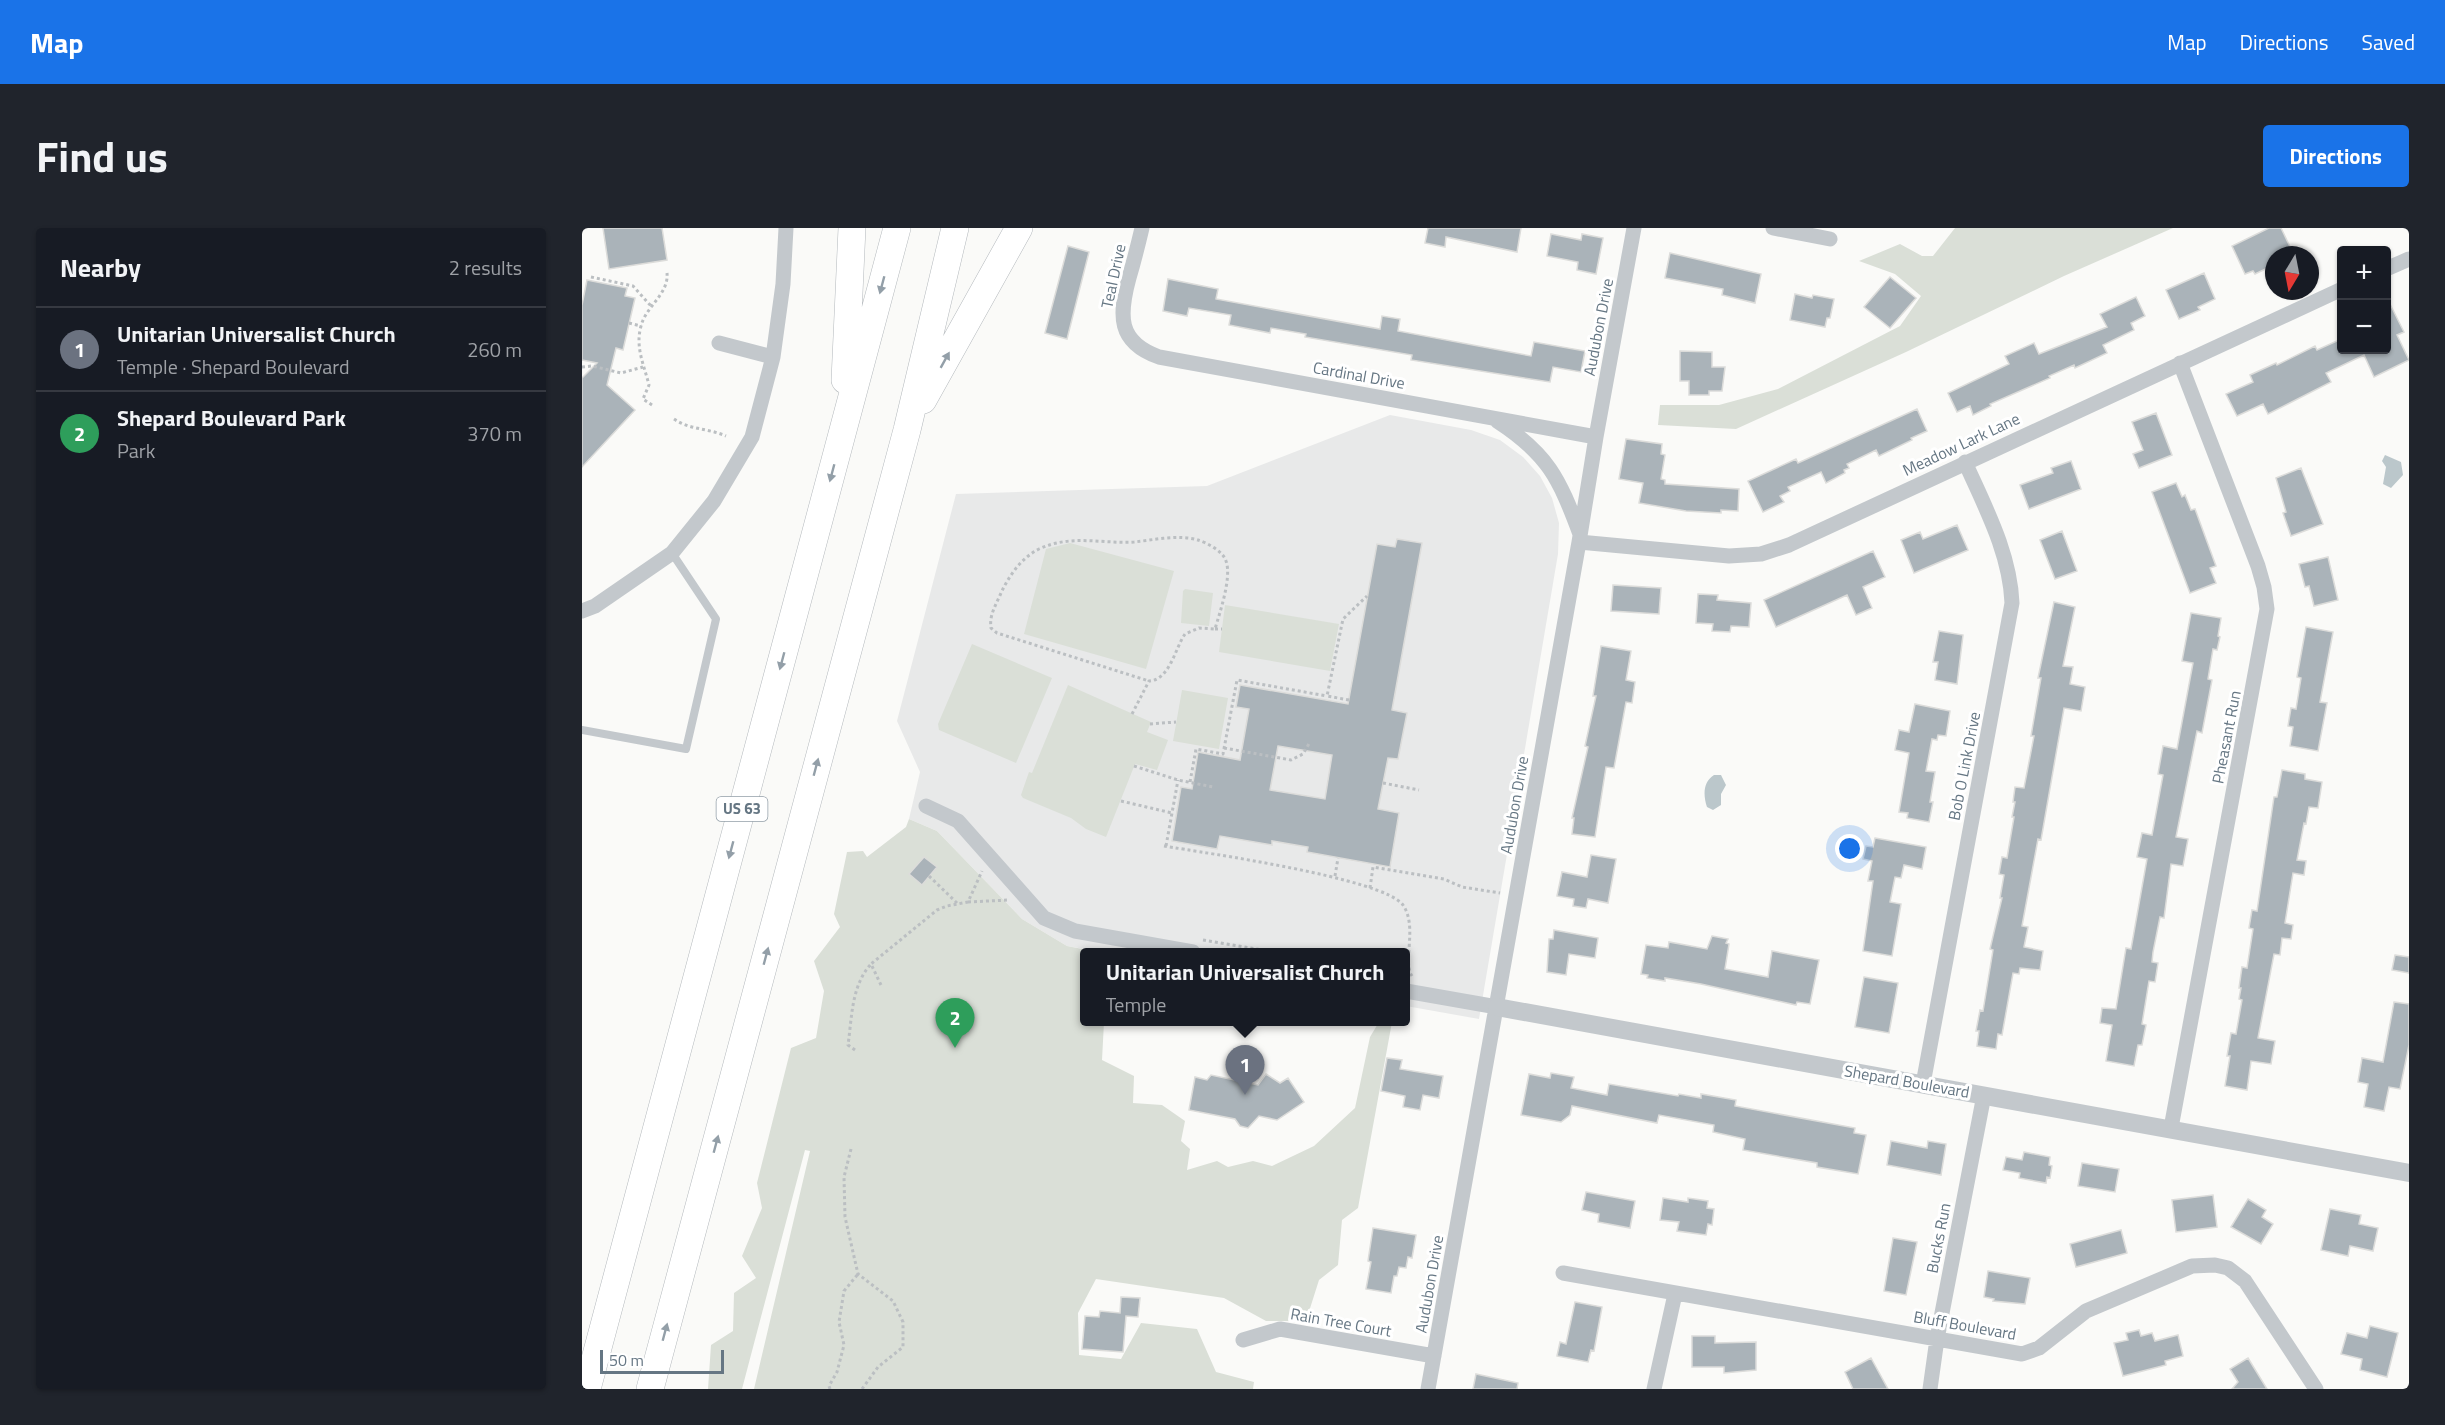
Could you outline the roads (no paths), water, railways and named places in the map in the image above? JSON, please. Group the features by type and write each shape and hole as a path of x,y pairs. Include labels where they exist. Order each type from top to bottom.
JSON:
{"highway":[{"path":"842,434 852,228"},
{"name":"US 63","path":"587,1389 897,228"},
{"path":"650,1389 907,429 955,228"},
{"path":"907,429 1019,228"}],"street":[{"path":"582,611 595,606 672,553 714,501 752,436 773,357 783,285 786,228"},
{"name":"Teal Drive","path":"1126,330 1122,311 1142,228"},
{"name":"Audubon Drive","path":"1428,1389 1635,228"},
{"path":"1773,228 1830,239"},
{"path":"2391,267 2409,259"},
{"name":"Meadow Lark Lane","path":"1579,538 1729,556 1761,554 1789,544 2337,291"},
{"name":"Cardinal Drive","path":"1126,330 1132,342 1143,351 1159,357 1596,437"},
{"path":"719,344 773,357"},
{"name":"Pheasant Run","path":"2171,1128 2267,609 2258,566 2180,363"},
{"path":"1492,418 1526,440 1550,467 1567,499 1579,538"},
{"name":"Bob O Link Drive","path":"1923,1084 2012,603 2005,555 1965,462"},
{"path":"926,806 957,821 1044,918 1075,931 1196,946"},
{"name":"Shepard Boulevard","path":"1410,992 2409,1173"},
{"name":"Bucks Run","path":"1930,1389 1984,1095"},
{"name":"Bluff Boulevard","path":"1563,1273 2022,1354 2030,1352 2086,1311 2192,1266 2215,1265 2228,1268 2245,1281 2316,1389"},
{"path":"1654,1389 1675,1294"},
{"name":"Rain Tree Court","path":"1243,1340 1280,1329 1434,1356"}],"lane":[{"path":"582,729 686,749 716,619 672,553"}],"place":[{"name":"Shepard Boulevard Park","path":"955,1048"},
{"name":"Unitarian Universalist Church","path":"1245,1095"}]}
